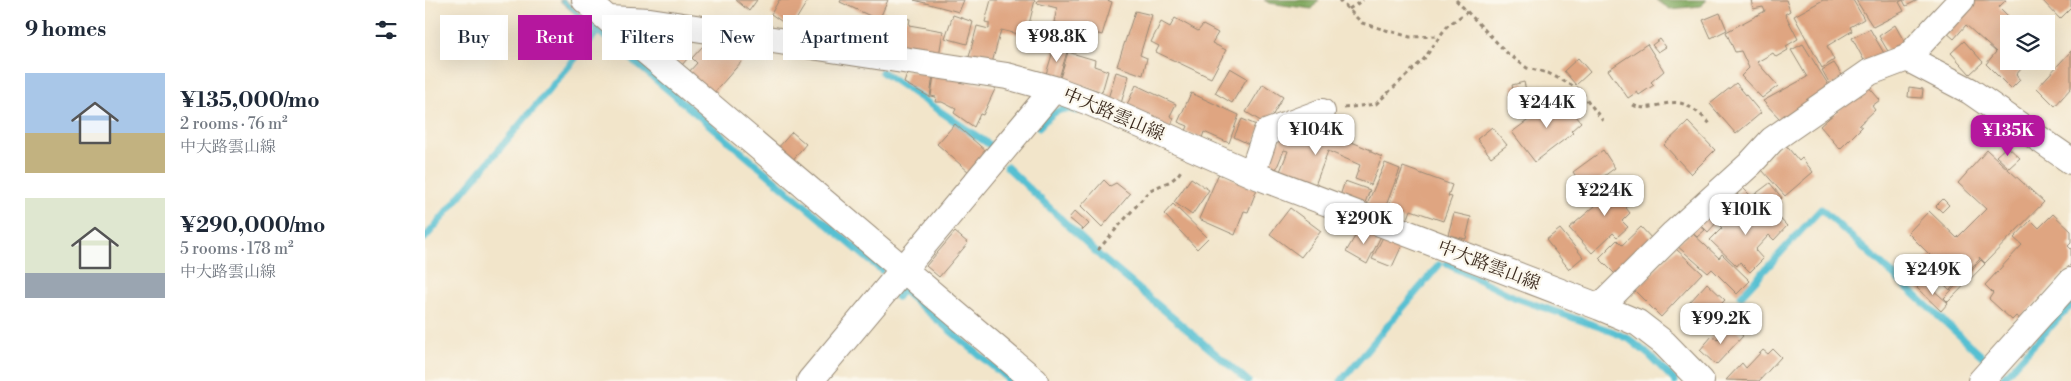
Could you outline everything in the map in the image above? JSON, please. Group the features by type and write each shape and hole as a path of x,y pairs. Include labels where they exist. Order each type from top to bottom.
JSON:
{"street":[{"path":"585,0 603,15"},
{"path":"1600,307 1674,233 1751,164 1772,140 1870,72 1907,58 1961,0"},
{"name":"中大路雲山線","path":"692,27 1007,76 1054,89 1253,174 1600,307 1638,324 1664,343 1701,381"},
{"path":"1907,58 1970,90 2071,161"},
{"path":"656,60 1035,381"},
{"path":"809,381 1054,89"},
{"path":"1253,174 1266,134 1321,112"},
{"path":"1981,381 2071,281"}],"path":[{"path":"1339,0 1362,23 1410,36 1439,36"},
{"path":"1349,9 1363,0"},
{"path":"1456,0 1506,52 1527,68 1548,73 1579,89 1603,121"},
{"path":"1321,112 1375,104 1424,59 1447,26 1467,12"},
{"path":"1633,105 1640,109 1679,103 1703,115 1712,126"},
{"path":"1098,250 1150,190 1178,176 1186,162"}],"green space":[{"path":"1264,0 1319,0 1312,9 1269,3"},
{"path":"1656,0 1707,0 1701,6 1670,9"}],"water":[{"path":"559,0 565,0 581,15 576,15"},
{"path":"592,25 599,31 592,28"}],"building":[{"path":"736,0 757,0 749,11"},
{"path":"779,0 808,0 799,15 783,15 783,22 771,14"},
{"path":"841,0 888,0 881,15 868,15 840,2"},
{"path":"914,0 964,0 959,12"},
{"path":"991,0 1035,0 1026,36 1001,30 992,63 969,57 977,26 989,29 989,23 985,22"},
{"path":"1038,0 1107,0 1112,2 1102,35 1054,22 1057,8 1037,3"},
{"path":"1751,0 1786,0 1790,11 1785,14 1798,39 1786,46 1788,50 1776,57 1773,53 1757,62 1778,86 1762,98 1741,76 1749,68 1741,51 1735,52 1726,32 1765,11 1763,7 1753,9"},
{"path":"1823,0 1853,0 1864,19 1850,27 1852,31 1827,46 1834,60 1822,68 1794,16"},
{"path":"1856,0 1903,0 1899,2 1904,11 1873,27"},
{"path":"1903,0 1918,0 1906,6"},
{"path":"1975,0 2006,0 1999,7 2007,15 2000,15 2000,70 2020,70 2016,75 2020,80 2011,89 1986,64 1996,52 1966,25 1954,39 1946,32"},
{"path":"2042,0 2071,0 2071,8 2060,19"},
{"path":"1135,11 1152,15 1140,55 1147,58 1143,75 1117,66"},
{"path":"1720,13 1727,30 1711,38 1703,20"},
{"path":"953,15 973,22 967,44 945,38"},
{"path":"1175,18 1198,31 1203,25 1218,33 1212,43 1226,50 1211,78 1156,52 1159,46 1151,42 1161,22 1170,27"},
{"path":"907,19 910,19 909,25 943,31 939,56 907,50"},
{"path":"1895,25 1905,43 1889,53 1879,36"},
{"path":"1870,29 1885,55 1867,66 1852,38"},
{"path":"1660,39 1666,47 1658,52 1652,45"},
{"path":"1964,41 1983,62 1970,74 1951,53"},
{"path":"1647,44 1664,71 1651,82 1654,85 1639,95 1637,92 1628,98 1608,70"},
{"path":"1803,44 1831,89 1781,120 1763,101 1807,77 1791,50"},
{"path":"702,47 702,60 742,61 713,94 688,73 697,63 692,58"},
{"path":"1054,48 1067,52 1059,78 1046,74"},
{"path":"2071,51 2071,88 2055,106 2037,88"},
{"path":"1068,52 1095,60 1094,66 1108,71 1102,92 1060,78"},
{"path":"1578,58 1590,72 1576,85 1564,71"},
{"path":"675,60 686,60 682,65"},
{"path":"1834,63 1844,78 1831,86 1822,70"},
{"path":"1230,68 1247,78 1232,103 1215,93"},
{"path":"908,71 933,75 930,97 904,83"},
{"path":"1116,72 1129,76 1120,107 1107,102"},
{"path":"934,75 996,87 983,115 980,114 974,127 954,113 956,109 942,102 935,102 936,97 931,96"},
{"path":"1524,82 1526,90 1514,94 1512,85"},
{"path":"1736,83 1761,113 1736,134 1710,104"},
{"path":"1263,84 1283,97 1267,125 1246,112"},
{"path":"1136,85 1176,104 1170,116 1174,118 1169,130 1125,109"},
{"path":"1867,85 1880,100 1872,106 1875,110 1859,125 1862,127 1840,149 1820,126"},
{"path":"1909,87 1923,89 1922,98 1908,97"},
{"path":"1191,93 1239,115 1229,143 1204,132 1202,138 1186,131 1188,126 1178,122"},
{"path":"1526,95 1533,104 1521,113 1514,104"},
{"path":"1560,97 1581,122 1571,131 1573,133 1535,162 1512,132"},
{"path":"1242,119 1261,127 1253,146 1234,137"},
{"path":"1688,122 1715,150 1691,174 1664,145"},
{"path":"955,124 987,152 969,172 937,144"},
{"path":"1492,127 1507,145 1491,157 1477,139"},
{"path":"1304,130 1312,133 1313,130 1330,133 1371,150 1371,152 1382,157 1371,185 1355,179 1360,165 1328,151 1314,188 1279,174 1288,151 1284,150 1275,172 1259,166 1269,138 1280,142 1282,134"},
{"path":"792,132 806,144 791,162 777,149"},
{"path":"1784,143 1799,161 1802,158 1813,172 1785,196 1762,170 1774,158 1771,154"},
{"path":"2007,146 2020,158 2009,168 1996,156"},
{"path":"1603,150 1615,168 1585,190 1573,172"},
{"path":"1987,150 2044,202 1985,263 1979,257 1980,259 1950,290 1922,263 1930,255 1908,233 1929,211 1957,238 1986,209 1958,183"},
{"path":"1385,163 1400,169 1382,216 1365,209"},
{"path":"1403,167 1452,185 1448,196 1452,197 1443,221 1411,210 1407,221 1386,213"},
{"path":"1219,173 1257,189 1248,212 1244,211 1235,235 1199,219"},
{"path":"1191,178 1209,190 1192,215 1174,202"},
{"path":"1104,180 1110,186 1116,183 1130,194 1102,227 1081,206"},
{"path":"1619,180 1636,198 1626,208 1630,213 1622,221 1628,227 1617,237 1613,233 1592,253 1569,228 1595,206 1593,202"},
{"path":"1345,181 1370,190 1363,208 1339,199"},
{"path":"1770,183 1782,198 1766,210 1754,195"},
{"path":"1743,188 1755,200 1748,206 1737,194"},
{"path":"1943,199 1949,205 1942,212 1936,206"},
{"path":"1173,204 1208,238 1197,249 1164,214"},
{"path":"1745,205 1759,221 1771,209 1787,226 1774,240 1769,235 1755,250 1763,259 1750,272 1740,262 1737,266 1710,240 1722,228 1718,224 1730,211 1735,215"},
{"path":"1290,208 1321,231 1301,257 1270,234"},
{"path":"1075,211 1089,224 1083,230 1069,218"},
{"path":"1454,213 1471,217 1466,239 1448,235"},
{"path":"1710,213 1718,221 1708,232 1700,224"},
{"path":"2053,214 2071,231 2071,243 2068,246 2071,249 2071,264 2020,319 2016,316 2012,320 1989,299 1993,293 1985,285 2022,245 2014,238 2031,220 2039,228"},
{"path":"1699,225 1705,230 1697,237 1691,232"},
{"path":"1361,226 1381,236 1367,264 1346,252"},
{"path":"1641,227 1653,240 1616,275 1599,258 1617,240 1622,245"},
{"path":"1560,229 1583,257 1569,269 1546,240"},
{"path":"955,232 968,243 939,277 926,266"},
{"path":"1691,232 1719,258 1722,254 1750,281 1737,294 1712,269 1708,273 1676,245"},
{"path":"1384,235 1403,243 1392,267 1372,259"},
{"path":"1676,249 1702,273 1661,317 1635,291"},
{"path":"1981,260 1985,264 1948,302 1944,298"},
{"path":"1918,263 1929,272 1922,280 1912,270"},
{"path":"1923,281 1948,303 1941,311 1917,288"},
{"path":"1707,283 1725,300 1719,306 1724,310 1716,320 1710,315 1698,328 1681,312"},
{"path":"1730,324 1743,336 1716,365 1700,350 1712,336 1717,340"},
{"path":"1773,349 1781,357 1759,381 1726,380 1742,363 1746,368 1763,350 1768,354"}],"waterway":[{"path":"592,26 881,270"},
{"path":"425,238 598,31"},
{"path":"882,72 993,147"},
{"path":"1039,127 1055,112 1065,109 1076,111"},
{"path":"1007,167 1101,257 1248,381"},
{"path":"1741,296 1821,209 1983,357"},
{"path":"1447,264 1516,298 1629,339 1649,355 1675,381"},
{"path":"1341,381 1439,265"},
{"path":"897,297 902,290 1010,381"},
{"path":"2000,381 2071,305"}]}
